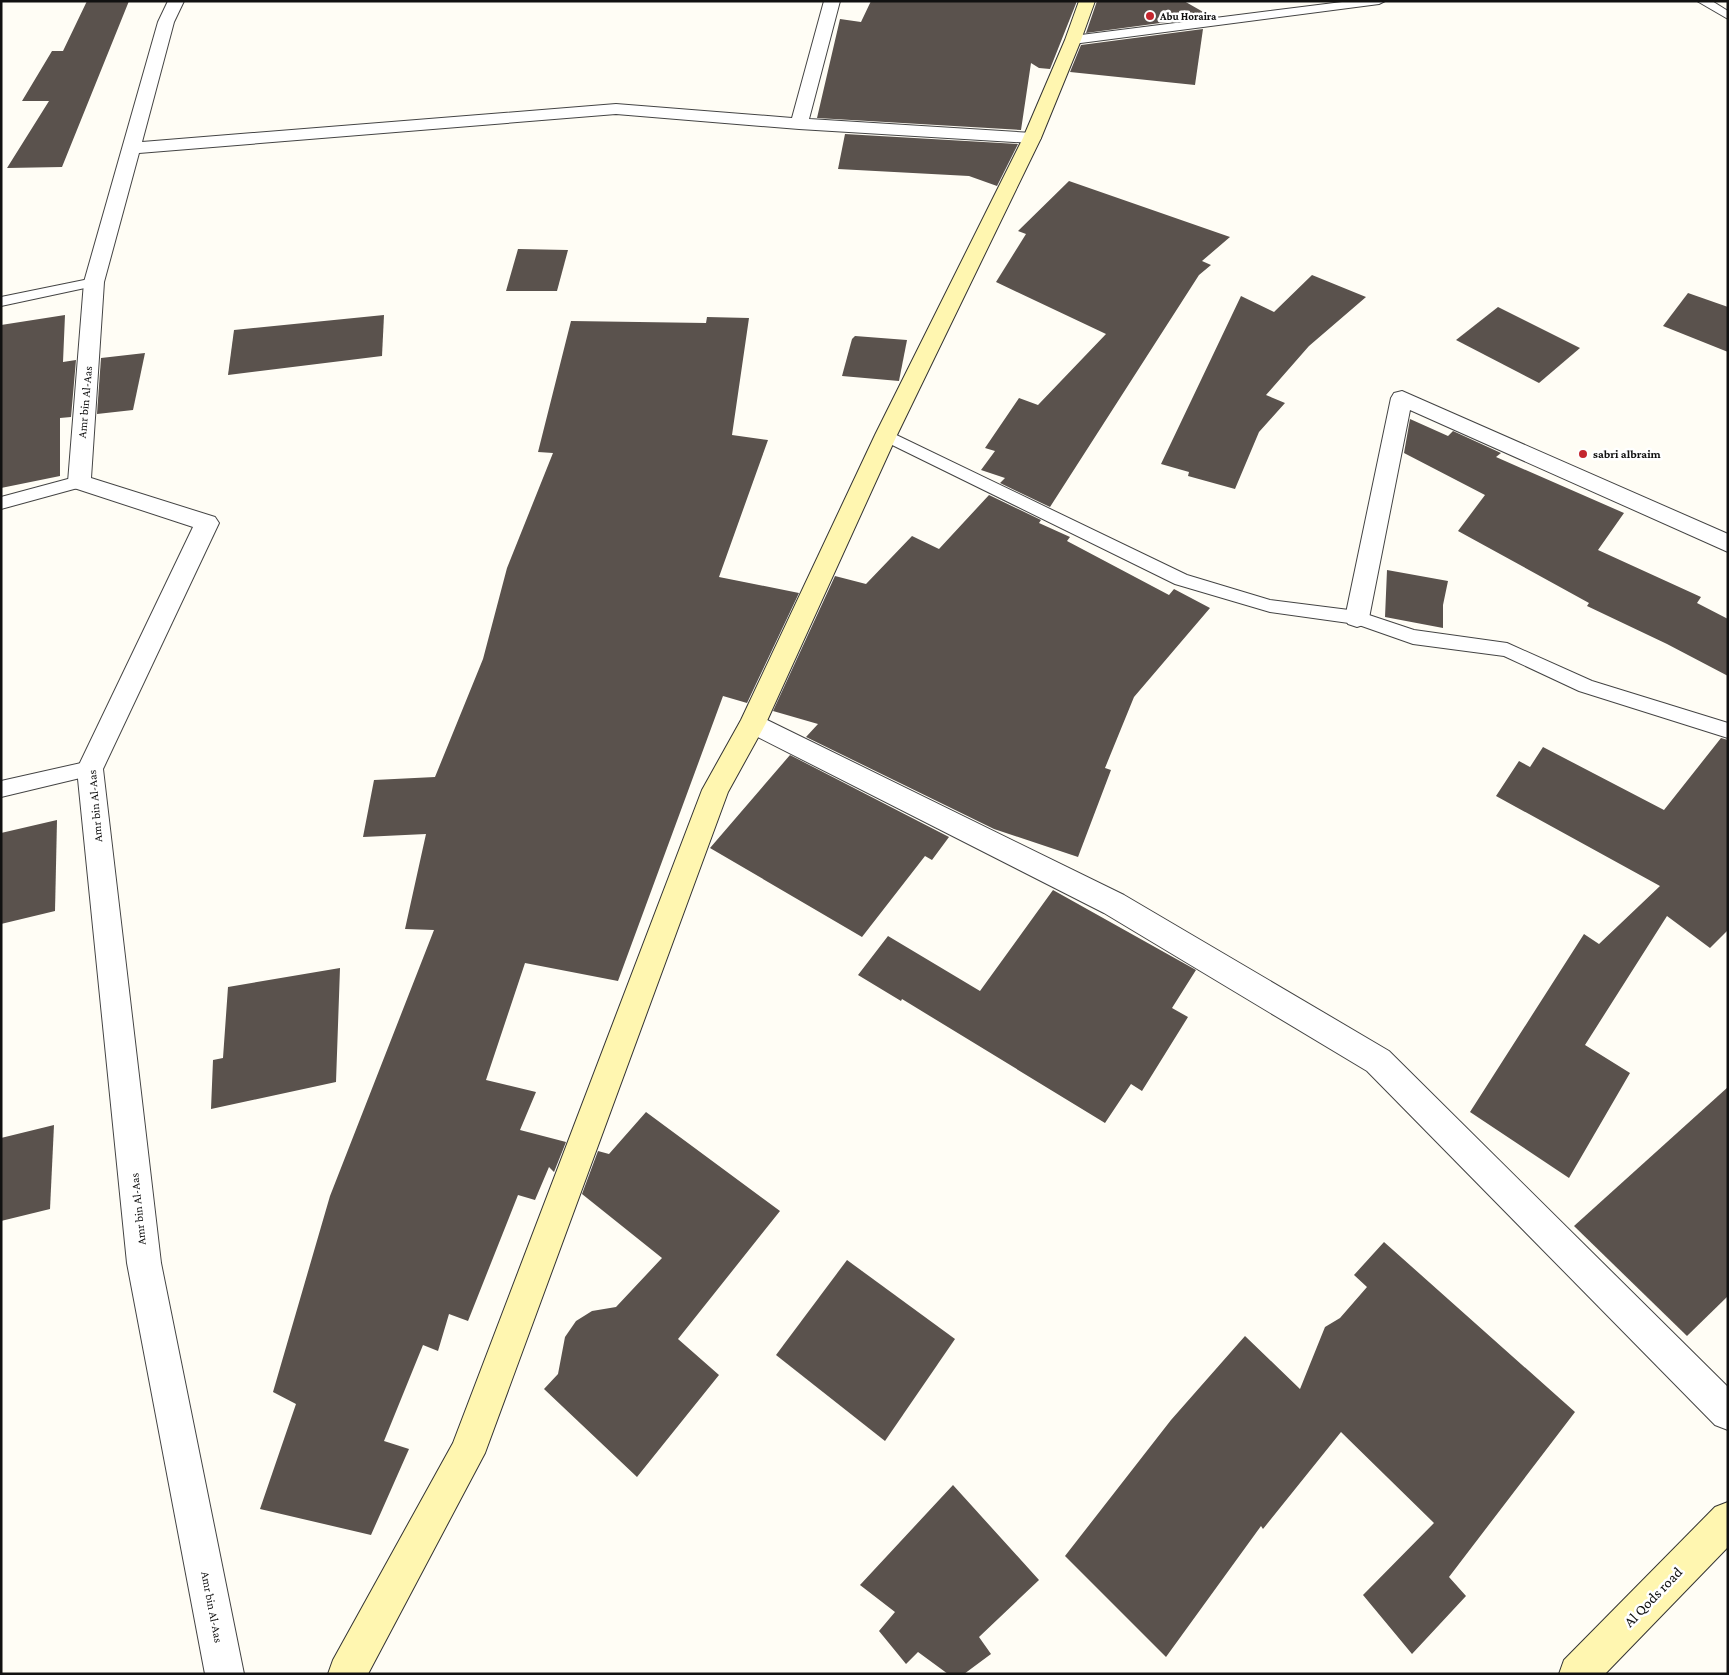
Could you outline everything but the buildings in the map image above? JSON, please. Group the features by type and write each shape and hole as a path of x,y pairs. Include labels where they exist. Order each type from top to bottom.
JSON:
{"street":[{"name":"Amr bin Al-Aas","path":"176,1 166,22 94,282 79,482 207,523 90,769 144,1264 225,1674"},
{"path":"799,124 832,1"},
{"path":"347,1674 467,1452 715,790 753,723 886,436 1032,138 1073,40 1087,1"},
{"path":"131,148 616,109 799,124 1032,138"},
{"path":"1357,618 1402,398 1728,544"},
{"path":"753,723 1114,904 1378,1061 1728,1412"},
{"name":"Al Qods road","path":"1578,1674 1728,1520"}],"lane":[{"path":"1073,40 1379,1"},
{"path":"1703,1 1728,16"},
{"path":"1,302 94,282"},
{"path":"886,436 1181,580 1270,606 1357,618 1412,637 1507,650 1586,686 1728,731"},
{"path":"1,503 79,482"},
{"path":"1,788 90,769"}],"place":[{"name":"Abu Horaira","path":"1150,16"},
{"name":"sabri albraim","path":"1583,454"}]}
